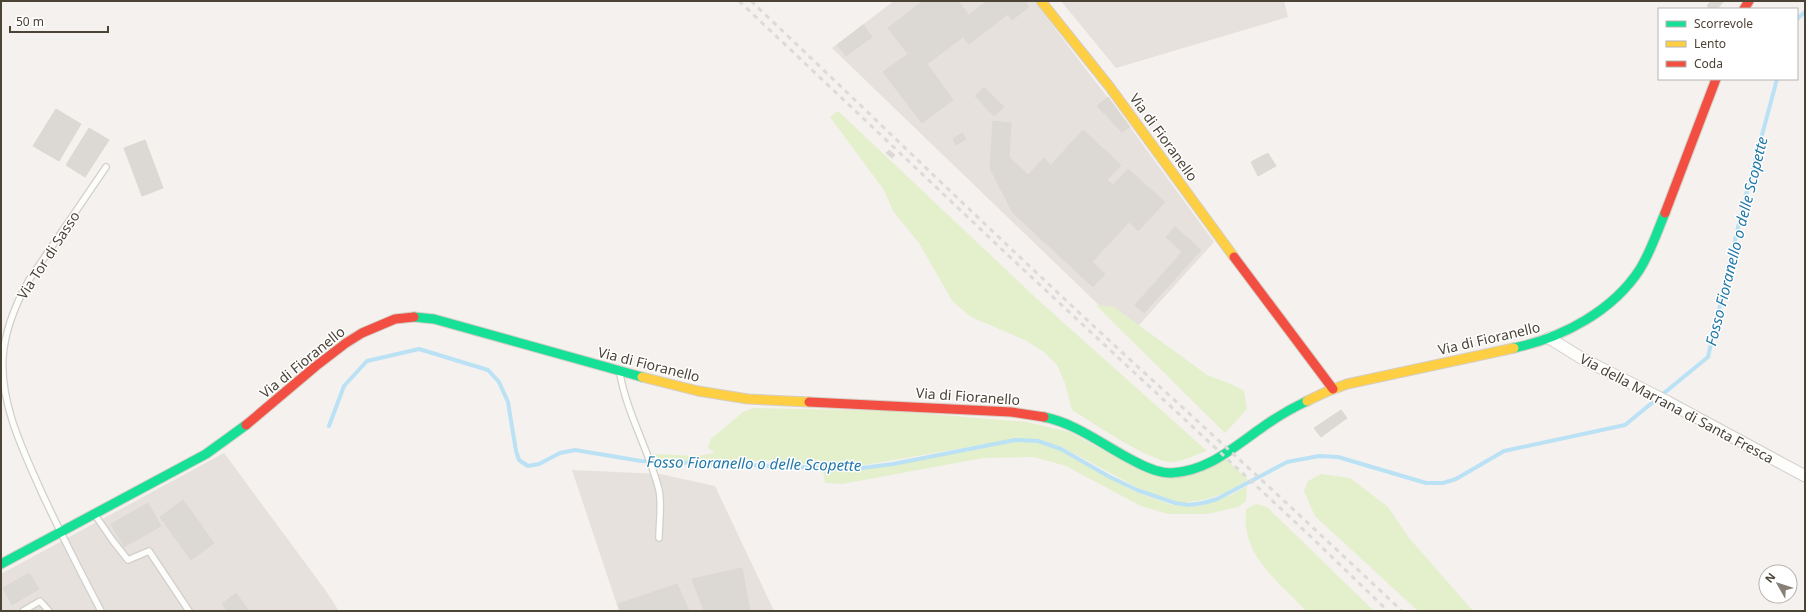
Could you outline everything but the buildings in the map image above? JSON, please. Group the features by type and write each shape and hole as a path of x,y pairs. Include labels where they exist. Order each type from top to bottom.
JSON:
{"street":[{"name":"Via di Fioranello","path":"1041,1 1109,86 1333,389"},
{"name":"Via di Fioranello","path":"1,564 206,454 248,424 316,366 346,343 367,331 395,319 419,317 434,319 530,345 619,372 698,391 748,399 1011,412 1037,415 1068,423 1127,457 1153,469 1169,473 1189,471 1211,462 1287,411 1333,389 1523,346 1549,338 1592,316 1609,303 1630,283 1644,263 1675,191 1716,80"},
{"name":"Via della Marrana di Santa Fresca","path":"1549,338 1582,358 1659,397 1805,476"}],"lane":[{"name":"Via Tor di Sasso","path":"101,611 60,532 20,443 7,399 3,378 5,338 11,316 29,280 106,167"},
{"path":"619,372 624,393 647,453 659,491 659,538"},
{"path":"95,514 128,560 148,551 189,611"},
{"path":"23,611 40,601 49,611"}],"shaded area":[{"path":"894,1 1034,1 1130,127 1214,242 1130,335 832,48"},
{"path":"1061,1 1284,1 1288,17 1116,68"},
{"path":"224,453 326,591 339,611 1,611 1,574"},
{"path":"572,470 660,474 715,486 774,611 619,611"}],"green space":[{"path":"838,111 1037,299 1207,451 1175,462 1165,461 1153,457 1123,442 1072,410 1065,383 1057,365 1044,352 1025,340 971,317 953,302 919,243 893,211 884,190 830,117"},
{"path":"1096,305 1114,307 1207,375 1231,384 1244,391 1247,409 1225,433"},
{"path":"754,408 893,411 1027,422 1069,432 1144,472 1226,459 1248,480 1227,492 1207,499 1184,503 1138,488 1062,447 1038,440 1015,439 853,467 823,466 769,460 728,463 658,460 655,454 696,456 715,453 708,448 711,439 743,412"},
{"path":"1016,441 1036,443 1060,449 1133,491 1172,505 1199,506 1231,495 1247,486 1246,501 1238,507 1207,514 1168,514 1141,506 1066,466 1034,457 983,458 842,484 825,483 823,470 854,470 890,466"},
{"path":"1321,474 1350,478 1388,507 1409,538 1473,611 1418,611 1315,516 1304,491 1308,481"},
{"path":"1256,504 1267,507 1374,611 1306,611 1263,566 1251,545 1246,530 1246,509"}],"waterway":[{"name":"Fosso Fioranello o delle Scopette","path":"1798,18 1805,12"},
{"name":"Fosso Fioranello o delle Scopette","path":"329,426 344,386 367,361 419,349 488,370 499,382 508,402 516,451 519,460 528,466 539,464 560,453 575,450 641,461 854,469 893,464 1015,440 1038,441 1061,449 1108,476 1137,490 1175,503 1189,505 1217,499 1287,462 1319,456 1338,457 1426,483 1443,483 1456,479 1504,451 1625,425 1708,357 1743,206 1777,80"}],"railway":[{"path":"739,1 1011,258 1307,533 1388,611"},
{"path":"751,1 1048,284 1402,611"}],"traffic: fast":[{"path":"1514,348 1568,330 1601,310 1616,298 1640,269 1651,248 1665,213"},
{"path":"414,317 434,319 642,377"},
{"path":"1044,417 1056,420 1080,430 1143,465 1157,471 1171,473 1184,472 1207,464 1229,451 1277,417 1307,401"},
{"path":"1,564 206,454 246,425"}],"traffic: slow":[{"path":"1041,1 1109,86 1234,257"},
{"path":"1307,401 1347,384 1514,348"},
{"path":"642,377 698,391 748,399 809,402"}],"traffic: jam":[{"path":"1745,8 1749,1"},
{"path":"1665,213 1716,80"},
{"path":"1234,257 1333,389"},
{"path":"246,425 316,366 346,343 362,333 395,319 414,317"},
{"path":"809,402 1011,412 1044,417"}]}
